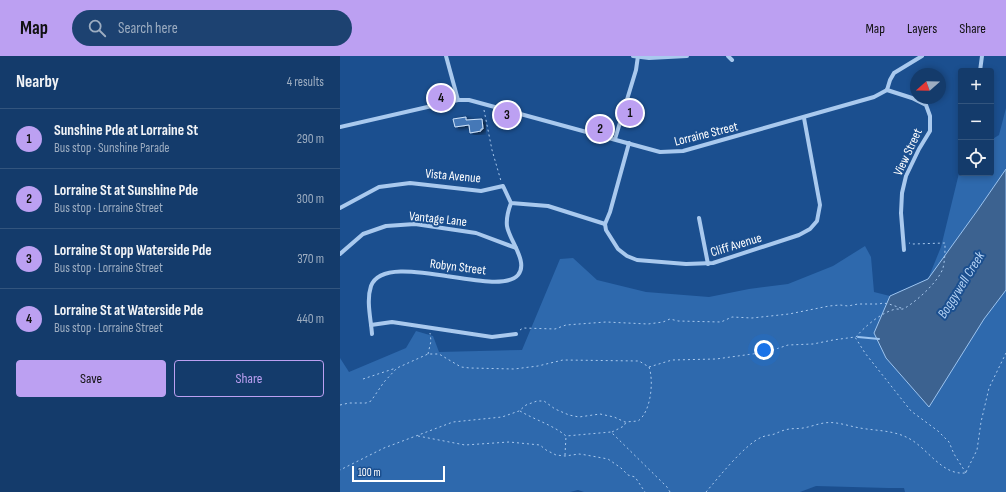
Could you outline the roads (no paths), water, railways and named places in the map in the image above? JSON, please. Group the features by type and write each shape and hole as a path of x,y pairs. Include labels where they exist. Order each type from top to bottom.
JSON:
{"street":[{"path":"446,56 458,100"},
{"path":"615,139 636,70 636,56 662,58 686,56"},
{"path":"728,56 732,60"},
{"path":"887,90 894,73 915,58 922,56"},
{"path":"980,68 982,56"},
{"name":"Lorraine Street","path":"340,127 458,100 476,100 629,144 660,152 674,152 683,151 804,118 874,97 887,90"},
{"name":"View Street","path":"887,90 912,98 926,105 930,116 930,131 919,149 906,176 902,193 901,213 904,250"},
{"name":"Cliff Avenue","path":"605,224 606,230 618,249 631,259 673,264 695,265 720,262 799,235 810,229 817,221 820,205 804,118"},
{"path":"511,203 548,206 605,224 610,212 629,144"},
{"name":"Vista Avenue","path":"340,208 378,187 410,183 481,190 502,186 511,203"},
{"name":"Robyn Street","path":"372,334 369,301 372,285 379,276 394,272 417,272 497,282 511,280 519,274 522,266 507,227 507,213 511,203"},
{"path":"699,218 708,264"},
{"name":"Vantage Lane","path":"340,254 363,234 386,226 415,224 476,233 516,248"},
{"path":"371,325 392,322 412,324 429,329 492,337 516,334"}],"water":[{"path":"1006,169 1006,290 984,319 929,407 886,358 874,333 890,296 928,279"}],"waterway":[{"name":"Boggywell Creek","path":"858,337 879,339"}],"place":[{"name":"Lorraine St at Waterside Pde","path":"441,98"},
{"name":"Sunshine Pde at Lorraine St","path":"630,113"},
{"name":"Lorraine St opp Waterside Pde","path":"507,115"},
{"name":"Lorraine St at Sunshine Pde","path":"600,129"}]}
